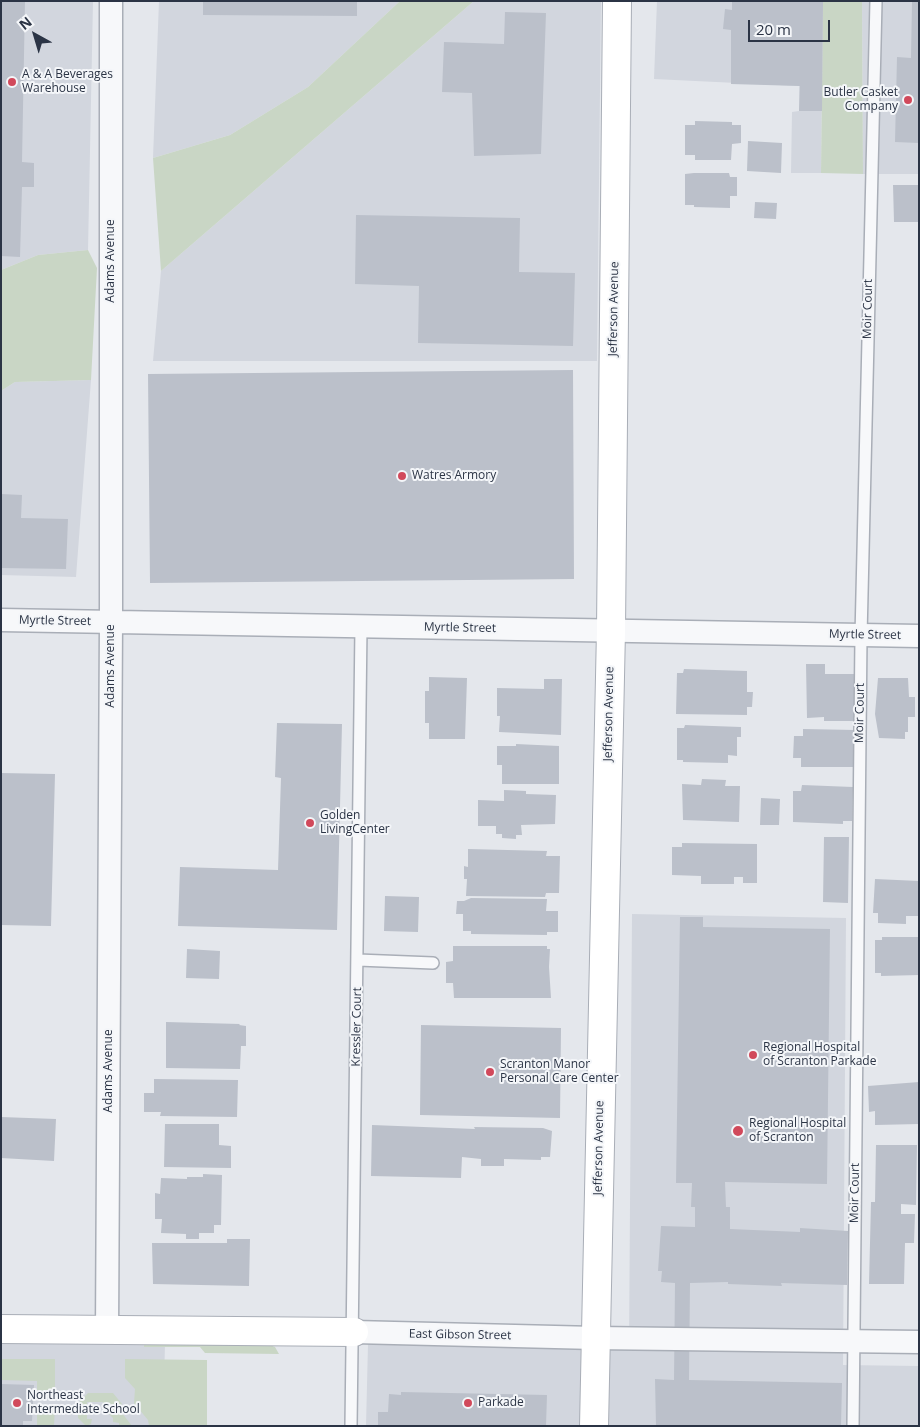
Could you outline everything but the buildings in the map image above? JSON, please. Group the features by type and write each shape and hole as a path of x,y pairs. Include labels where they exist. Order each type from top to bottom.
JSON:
{"main road":[{"name":"Jefferson Avenue","path":"594,1426 611,630 617,1"},
{"name":"East Gibson Street","path":"1,1329 354,1332"}],"street":[{"name":"Adams Avenue","path":"107,1331 111,622 111,1"},
{"name":"Myrtle Street","path":"1,620 919,636"},
{"name":"East Gibson Street","path":"354,1332 595,1338 919,1342"}],"lane":[{"name":"Moir Court","path":"853,1426 861,636 876,1"},
{"name":"Kressler Court","path":"351,1426 354,1332 361,627"},
{"path":"358,960 433,963"}],"shaded area":[{"path":"1,1 93,1 88,250 38,255 1,270"},
{"path":"159,1 400,1 308,87 230,135 153,158"},
{"path":"474,1 601,1 597,361 153,361 161,271"},
{"path":"657,1 823,1 821,173 791,173 792,112 799,111 799,86 654,79"},
{"path":"862,1 919,1 919,174 863,174"},
{"path":"91,380 76,577 1,575 1,391 15,382"},
{"name":"Regional Hospital of Scranton","path":"632,914 846,918 843,1365 919,1366 919,1426 366,1426 368,1344 629,1350"},
{"path":"1,1341 165,1343 163,1426 1,1426"}],"green space":[{"path":"400,1 474,1 161,271 153,158 230,135 308,87"},
{"path":"823,1 862,1 863,174 821,173"},
{"path":"88,250 97,268 91,380 15,382 1,391 1,270 38,255"},
{"path":"144,1343 270,1345 275,1347 279,1354 205,1353 200,1347 144,1347"},
{"path":"1,1359 55,1359 55,1395 37,1394 37,1381 1,1380"},
{"path":"125,1359 207,1360 207,1426 149,1426 148,1420 134,1403 135,1389 125,1378"},
{"path":"88,1393 113,1393 122,1404 122,1413 132,1426 119,1426 119,1423 113,1422 113,1418 103,1408 103,1402 87,1402 87,1419 92,1419 91,1424 86,1426 78,1418 78,1403"},
{"path":"55,1406 54,1426 37,1426 37,1407"}],"place":[{"name":"A & A Beverages Warehouse","path":"12,82"},
{"name":"Butler Casket Company","path":"908,100"},
{"name":"Watres Armory","path":"402,476"},
{"name":"Golden LivingCenter","path":"310,823"},
{"name":"Regional Hospital of Scranton Parkade","path":"753,1055"},
{"name":"Scranton Manor Personal Care Center","path":"490,1072"},
{"name":"Regional Hospital of Scranton","path":"738,1131"},
{"name":"Northeast Intermediate School","path":"17,1403"},
{"name":"Parkade","path":"468,1403"}]}
